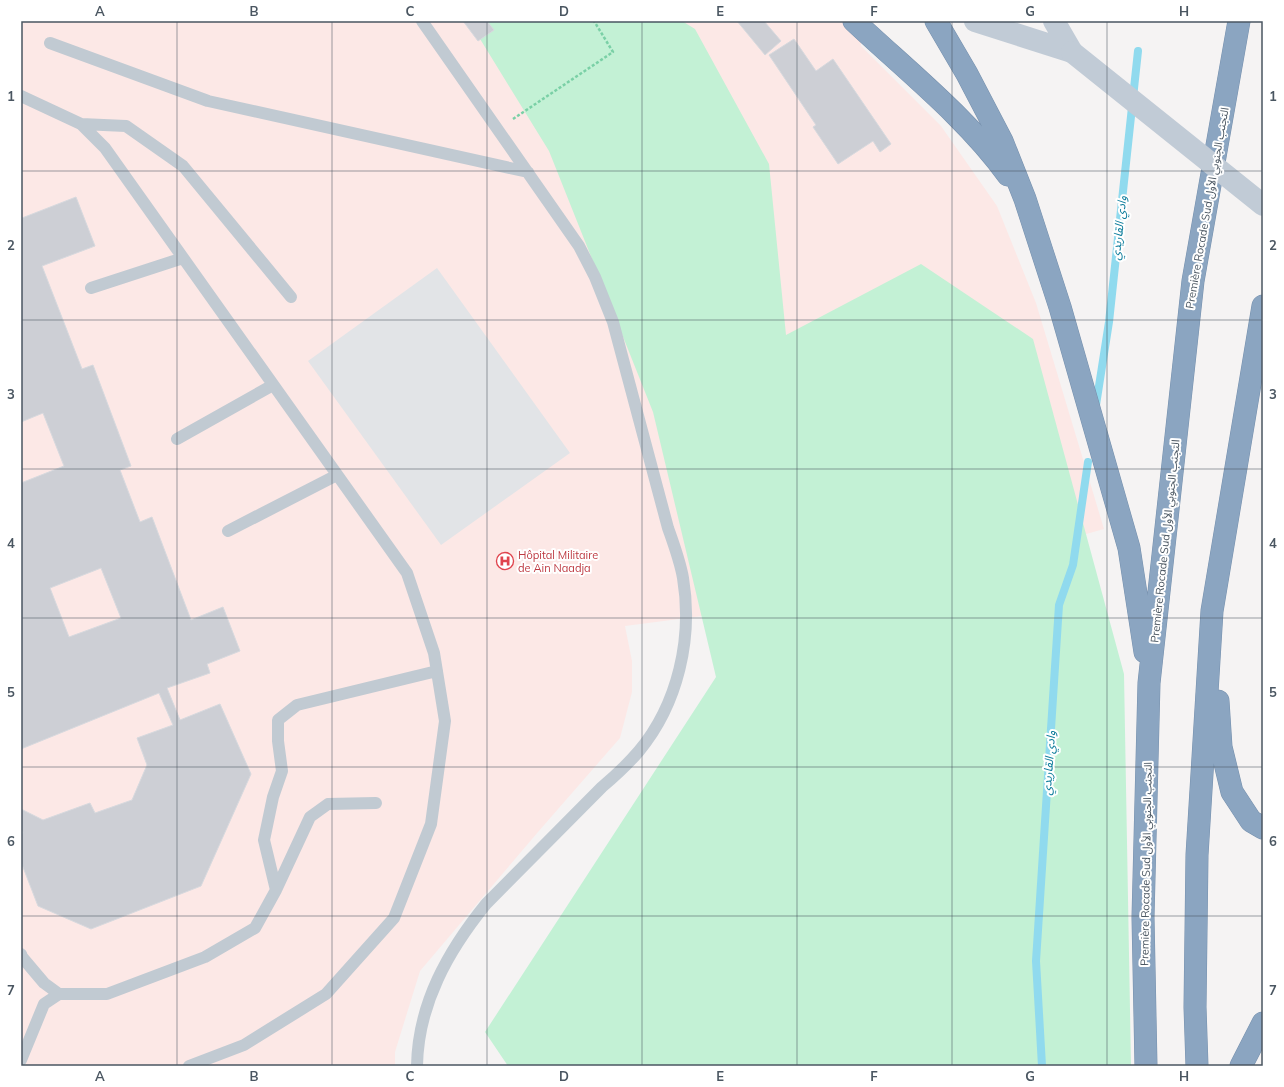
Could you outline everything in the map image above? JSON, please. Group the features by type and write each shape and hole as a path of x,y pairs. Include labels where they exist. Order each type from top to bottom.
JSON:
{"highway":[{"path":"854,21 963,123 986,147 1025,199"},
{"path":"936,21 967,74 1002,141 1025,199 1060,307 1130,548 1149,683"},
{"name":"Première Rocade Sud التجنب الجنوبي الأول","path":"1146,1066 1143,917 1149,683 1193,281 1240,21"},
{"path":"1197,1066 1194,1007 1197,855 1212,611 1263,306"},
{"path":"1212,611 1221,747 1232,792 1252,820 1263,828"},
{"path":"1242,1066 1263,1023"}],"street":[{"path":"975,21 1072,52"},
{"path":"1029,21 1072,52 1263,205"},
{"path":"1054,21 1072,52"}],"lane":[{"path":"417,1066 417,1054 421,1027 429,1000 441,972 456,945 486,904 602,787 622,770 639,750 667,705 676,680 686,629 682,578 677,553 668,528 613,322 595,277 579,246 422,21"},
{"path":"50,43 208,101 528,172"},
{"path":"21,96 81,124 105,148 407,573 434,653 445,721 431,824 394,918 326,994 244,1045 188,1066"},
{"path":"81,124 126,126 184,166 291,297"},
{"path":"91,288 182,258"},
{"path":"178,439 273,386"},
{"path":"228,530 337,475"},
{"path":"276,890 264,840 273,797 282,771 278,741 278,720 296,705 437,671"},
{"path":"21,1060 44,1004 59,994 107,994 205,957 255,928 276,890 310,817 328,804 376,803"},
{"path":"21,954 44,982 59,994"}],"path":[{"path":"498,129 613,52 594,21"}],"shaded area":[{"name":"Hôpital Militaire de Ain Naadja","path":"21,21 861,21 861,46 941,126 997,206 1036,303 1104,529 873,594 625,626 632,661 632,692 620,738 420,971 395,1052 395,1066 21,1066"},
{"path":"437,268 570,453 441,545 308,361"}],"green space":[{"path":"469,21 682,21 695,29 769,164 786,335 921,264 1033,339 1124,674 1131,1066 508,1066 485,1032 716,677 653,412 549,151"}],"building":[{"path":"463,21 487,21 494,30 478,41"},
{"path":"737,21 764,21 781,41 765,55"},
{"path":"794,39 816,71 833,59 891,144 880,152 873,141 838,164 813,127 816,125 769,55"},
{"path":"76,197 95,246 42,266 82,369 93,365 131,466 120,470 140,522 152,517 191,620 223,607 240,651 207,664 210,673 167,688 180,720 220,704 251,774 201,886 91,929 38,906 21,862 21,836 23,832 21,831 21,809 43,820 90,803 95,813 132,800 147,765 137,738 173,725 159,693 21,749 21,483 64,466 43,413 21,422 21,216 22,218","holes":["101,568 121,618 69,637 50,588"]}],"waterway":[{"name":"وادي القاريدي","path":"1096,405 1109,322 1138,51"},
{"name":"وادي القاريدي","path":"1042,1066 1036,961 1059,605 1073,565 1088,462"}],"place":[{"name":"Hôpital Militaire de Ain Naadja","path":"505,561"}]}
